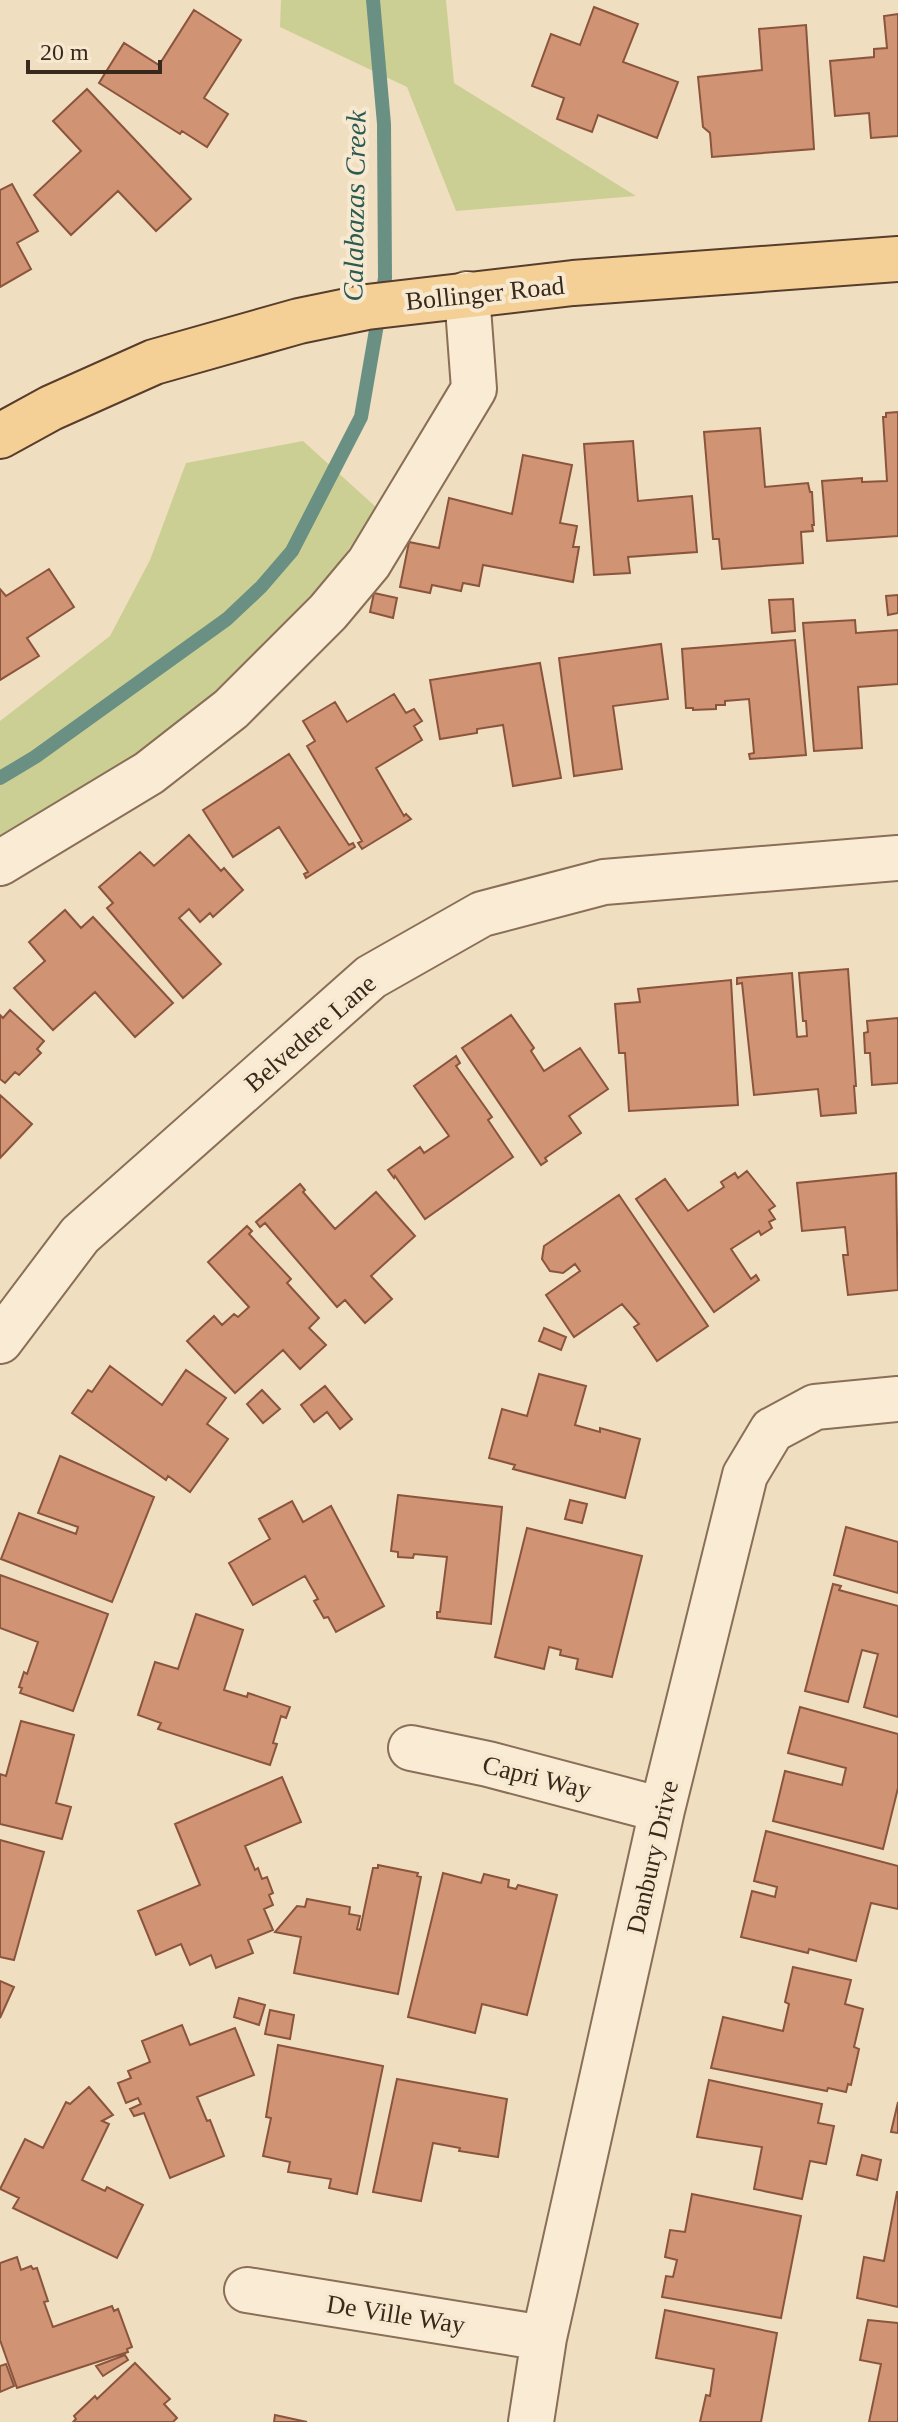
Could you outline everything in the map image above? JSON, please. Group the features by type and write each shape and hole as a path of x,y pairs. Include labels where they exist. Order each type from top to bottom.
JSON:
{"main road":[{"name":"Bollinger Road","path":"0,436 51,408 154,362 299,321 367,307 573,283 898,259"}],"street":[{"path":"0,863 149,773 231,709 328,612 369,563 474,389 456,295"},
{"name":"Belvedere Lane","path":"0,1341 80,1235 371,977 482,914 604,882 898,858"},
{"name":"Danbury Drive","path":"531,2422 544,2338 662,1810 745,1475 772,1430 815,1407 898,1399"},
{"name":"Capri Way","path":"411,1748 488,1764 662,1810"},
{"name":"De Ville Way","path":"247,2290 544,2338"}],"green space":[{"path":"281,0 446,0 454,83 636,196 456,211 407,87 280,27"},
{"path":"303,441 377,508 314,599 201,705 125,766 0,840 0,721 110,636 150,560 186,463"}],"building":[{"path":"594,7 638,24 623,62 678,82 657,138 598,115 592,132 557,119 564,98 532,86 551,34 580,45"},
{"path":"194,10 241,40 204,98 228,114 207,147 182,131 180,134 99,83 124,43 159,65"},
{"path":"898,14 898,136 871,138 869,113 835,116 830,61 874,57 874,49 887,48 884,16"},
{"path":"806,25 814,149 712,157 710,133 703,127 698,77 762,70 759,29"},
{"path":"87,89 191,199 156,231 118,191 71,235 34,195 81,151 53,121"},
{"path":"12,184 38,231 17,243 31,269 0,287 0,190"},
{"path":"898,412 898,536 827,541 822,481 862,478 862,482 887,481 883,417 886,413"},
{"path":"760,428 765,487 808,483 812,492 813,531 801,532 803,563 722,569 719,539 713,539 704,432"},
{"path":"633,441 638,501 692,496 697,552 628,557 630,573 594,575 584,444"},
{"path":"523,455 572,465 560,523 577,526 573,547 579,547 573,582 483,565 479,586 463,583 461,591 432,585 430,593 400,587 409,542 439,548 449,498 512,514"},
{"path":"49,569 74,607 27,638 39,656 0,680 0,589 6,596"},
{"path":"374,593 397,598 393,618 370,612"},
{"path":"898,595 898,613 888,615 886,596"},
{"path":"793,599 795,631 772,633 769,600"},
{"path":"855,620 856,633 898,630 898,684 858,687 862,748 814,751 803,623"},
{"path":"795,640 806,755 750,759 749,754 754,753 749,699 725,701 725,705 716,705 716,709 686,708 682,649"},
{"path":"661,644 668,699 613,706 622,769 574,776 559,658"},
{"path":"540,663 561,778 513,786 503,725 440,739 430,680"},
{"path":"394,694 406,713 414,709 422,721 414,726 422,740 376,768 404,816 406,814 411,819 362,849 358,843 362,841 307,746 315,741 303,721 335,702 347,722"},
{"path":"289,754 349,845 353,843 355,847 306,878 304,874 308,872 279,827 233,857 203,810"},
{"path":"189,835 243,890 213,917 210,913 200,922 189,909 179,918 221,964 183,998 107,908 113,903 99,887 140,852 154,866"},
{"path":"65,910 81,928 93,917 173,1003 135,1037 95,992 53,1030 14,988 45,961 29,942"},
{"path":"848,969 856,1113 821,1116 818,1089 754,1095 742,983 737,984 737,978 792,973 797,1037 807,1036 799,973"},
{"path":"731,980 738,1105 629,1111 625,1053 619,1053 615,1004 640,1002 638,989"},
{"path":"10,1010 44,1041 37,1049 41,1053 19,1075 15,1072 5,1083 0,1079 0,1015 3,1018"},
{"path":"511,1015 534,1048 531,1051 544,1071 580,1048 608,1089 569,1116 581,1133 545,1158 547,1161 541,1165 462,1048"},
{"path":"898,1018 898,1083 872,1085 870,1053 865,1053 867,1021"},
{"path":"456,1056 460,1063 456,1066 492,1117 488,1120 513,1157 425,1219 388,1170 420,1147 424,1153 449,1136 414,1086"},
{"path":"0,1095 32,1124 0,1158"},
{"path":"747,1171 775,1206 769,1210 775,1219 769,1222 772,1228 761,1235 759,1231 731,1249 751,1279 756,1275 759,1280 714,1312 636,1199 665,1179 688,1211 724,1187 721,1182 735,1173 738,1178"},
{"path":"896,1173 898,1290 848,1295 843,1255 848,1255 845,1227 802,1231 797,1183"},
{"path":"300,1184 305,1190 303,1192 335,1229 376,1192 415,1236 371,1276 392,1299 365,1323 345,1300 337,1307 265,1223 260,1227 256,1222"},
{"path":"619,1195 708,1326 657,1361 634,1327 639,1324 622,1304 574,1337 546,1295 580,1271 575,1264 563,1273 550,1271 542,1259 544,1246"},
{"path":"247,1226 252,1231 249,1234 291,1279 287,1283 319,1318 309,1328 326,1345 300,1369 283,1350 235,1393 187,1341 214,1316 222,1325 234,1314 238,1317 249,1307 208,1262"},
{"path":"544,1328 566,1337 561,1350 539,1341"},
{"path":"110,1366 162,1405 186,1370 226,1398 207,1424 228,1439 190,1492 168,1476 166,1480 72,1413"},
{"path":"539,1374 586,1386 575,1425 640,1439 625,1498 513,1469 515,1465 489,1458 502,1409 527,1416"},
{"path":"325,1386 352,1419 340,1429 327,1412 314,1422 301,1405"},
{"path":"262,1390 280,1409 263,1423 247,1404"},
{"path":"60,1456 154,1497 112,1602 1,1559 19,1513 76,1534 78,1527 38,1513"},
{"path":"398,1495 502,1507 491,1624 437,1618 447,1557 414,1554 413,1558 398,1557 398,1552 391,1551"},
{"path":"570,1500 587,1504 582,1523 565,1519"},
{"path":"292,1501 303,1522 331,1506 384,1606 336,1632 314,1601 318,1599 305,1576 253,1605 229,1563 270,1539 259,1519"},
{"path":"846,1527 898,1542 898,1593 834,1575"},
{"path":"527,1528 642,1556 612,1677 576,1669 578,1659 560,1655 561,1650 549,1647 544,1669 495,1657"},
{"path":"0,1575 108,1614 73,1711 20,1693 24,1672 27,1674 38,1642 0,1628"},
{"path":"833,1584 841,1586 839,1590 898,1606 898,1717 864,1707 878,1654 862,1650 848,1702 805,1691"},
{"path":"196,1614 243,1630 224,1690 247,1697 248,1693 290,1707 286,1718 281,1716 270,1765 158,1729 161,1723 138,1715 155,1662 178,1669"},
{"path":"800,1707 898,1734 898,1788 883,1849 773,1821 785,1771 842,1785 846,1768 788,1753"},
{"path":"21,1721 74,1735 56,1803 71,1807 62,1839 0,1824 0,1774 6,1776"},
{"path":"282,1777 301,1822 245,1846 255,1870 258,1868 262,1879 267,1877 273,1893 269,1895 273,1905 264,1909 273,1930 248,1940 253,1953 216,1968 211,1955 190,1965 181,1944 156,1955 138,1911 200,1885 175,1824"},
{"path":"766,1831 898,1866 898,1909 871,1903 856,1961 741,1937 752,1891 775,1897 777,1887 754,1881"},
{"path":"0,1840 44,1852 14,1960 0,1957"},
{"path":"378,1865 418,1873 417,1876 421,1877 398,1994 294,1973 301,1937 275,1932 297,1906 305,1907 307,1899 350,1907 349,1914 360,1916 357,1929 360,1930 373,1868 378,1868"},
{"path":"443,1873 481,1883 484,1874 509,1880 508,1887 516,1889 518,1885 557,1895 527,2015 482,2004 475,2033 408,2017"},
{"path":"793,1967 851,1980 845,2004 863,2009 854,2047 859,2049 851,2085 848,2084 846,2092 711,2068 723,2017 783,2031 789,2004 785,2002"},
{"path":"0,1981 14,1987 0,2018"},
{"path":"239,1998 265,2005 259,2025 234,2017"},
{"path":"270,2010 294,2015 290,2039 265,2034"},
{"path":"182,2025 190,2045 235,2028 254,2075 197,2097 224,2156 170,2178 144,2113 134,2116 130,2109 141,2104 138,2098 126,2103 118,2083 131,2078 128,2071 150,2062 142,2041"},
{"path":"278,2045 383,2066 357,2194 329,2188 331,2179 288,2172 290,2162 263,2156 271,2118 266,2117"},
{"path":"397,2079 507,2099 498,2157 433,2143 421,2201 373,2192"},
{"path":"709,2080 822,2104 818,2123 834,2126 826,2164 810,2161 802,2199 754,2189 762,2147 697,2137"},
{"path":"89,2087 113,2115 102,2121 109,2124 82,2180 105,2191 107,2187 143,2205 117,2258 13,2208 19,2198 0,2189 25,2139 43,2148 66,2102 70,2104"},
{"path":"898,2102 898,2133 891,2132"},
{"path":"862,2155 881,2160 877,2180 857,2175"},
{"path":"897,2192 898,2307 857,2298 864,2257 884,2261"},
{"path":"692,2194 801,2216 781,2318 662,2297 666,2276 673,2277 677,2260 665,2257 670,2230 685,2232"},
{"path":"17,2257 21,2270 31,2266 37,2268 53,2327 112,2306 114,2311 118,2309 132,2347 127,2349 128,2352 17,2388 0,2340 0,2263"},
{"path":"665,2310 777,2333 761,2422 700,2422 706,2395 710,2396 714,2369 656,2358"},
{"path":"868,2320 898,2323 898,2422 869,2422 881,2364 860,2360"},
{"path":"125,2355 128,2360 103,2376 96,2366"},
{"path":"135,2363 170,2399 164,2404 177,2418 173,2422 73,2422 76,2419 74,2416 95,2396 97,2399"},
{"path":"6,2364 14,2386 0,2392 0,2366"},
{"path":"275,2415 307,2422 274,2422"}],"waterway":[{"name":"Calabazas Creek","path":"0,778 35,757 227,619 261,587 292,551 361,417 385,278 384,124 373,0"}]}
